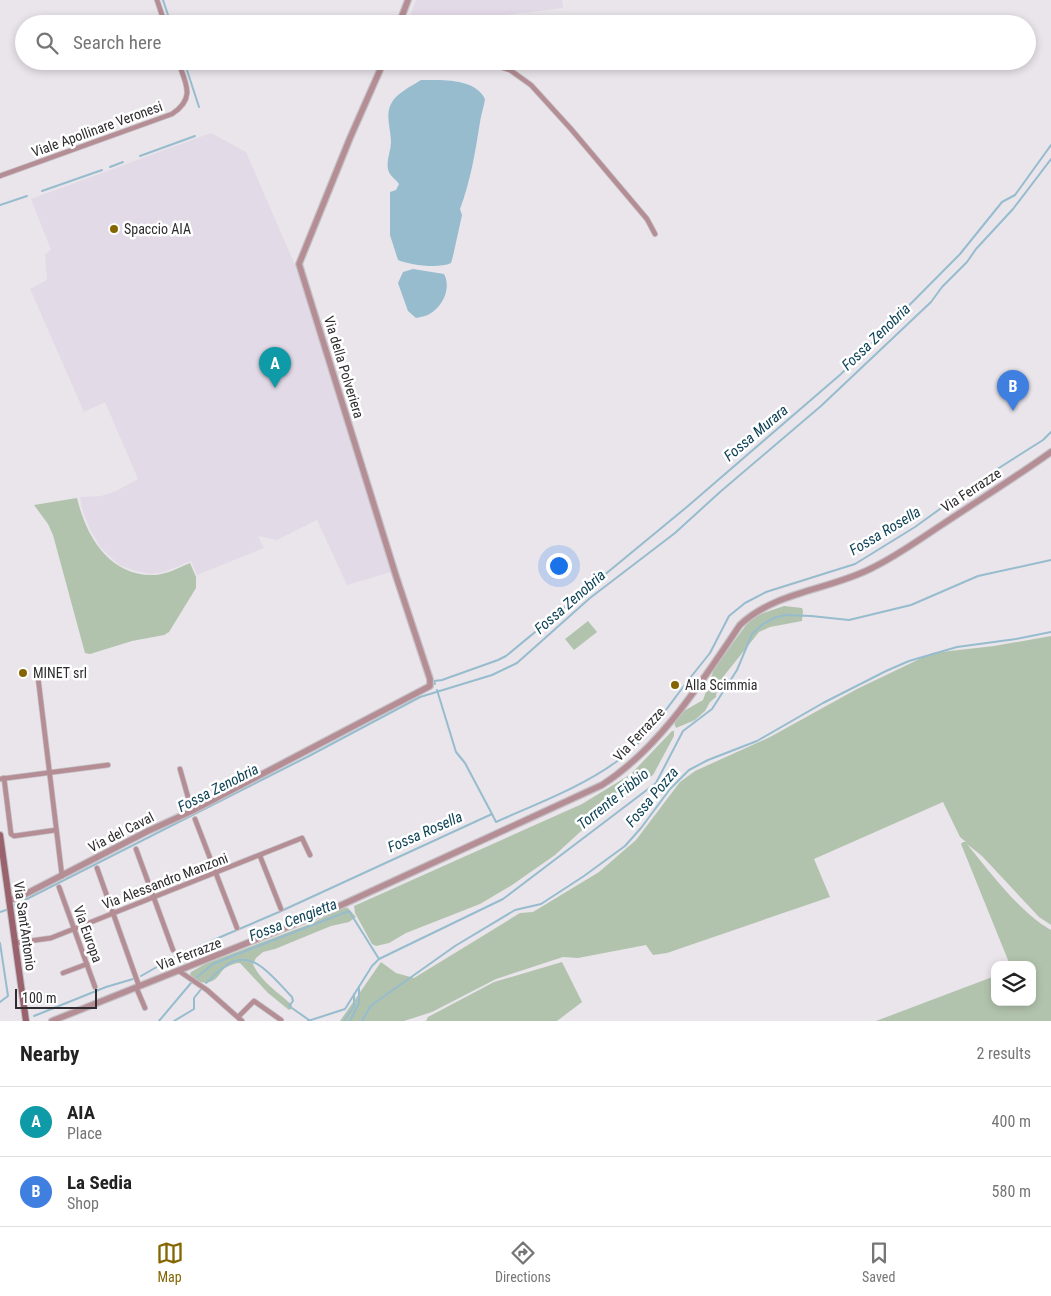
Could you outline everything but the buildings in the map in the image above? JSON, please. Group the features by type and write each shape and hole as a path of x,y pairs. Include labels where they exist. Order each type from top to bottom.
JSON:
{"main road":[{"name":"Via Sant'Antonio","path":"0,835 26,1021"}],"street":[{"path":"158,0 162,15"},
{"path":"402,15 408,0"},
{"name":"Viale Apollinare Veronesi","path":"0,176 172,114 185,103 187,97 187,88 181,70"},
{"name":"Via della Polveriera","path":"380,70 299,263 430,679 430,686"},
{"path":"510,70 531,85 571,129 647,219 655,234"},
{"name":"Via Ferrazze","path":"52,1021 343,905 602,785 626,768 662,731 695,689 740,625 748,617 773,604 872,569 1051,452"},
{"path":"37,669 62,876"},
{"name":"Via del Caval","path":"10,900 192,811 430,686"},
{"path":"56,830 14,836 11,834 2,779 108,765"},
{"path":"180,769 192,811"},
{"path":"194,819 237,928"},
{"name":"Via Alessandro Manzoni","path":"15,943 51,938 302,838 310,855"},
{"path":"136,849 173,950"},
{"path":"260,856 281,909"},
{"path":"97,868 144,1008"},
{"name":"Via Europa","path":"59,887 95,988"},
{"path":"63,973 87,964"},
{"path":"179,971 207,990 240,1019 254,1001 281,1020"},
{"path":"64,1021 69,1015"}],"shaded area":[{"path":"416,0 562,0 563,8 505,15 410,15"},
{"path":"211,133 246,152 295,265 391,572 347,585 317,520 277,540 258,536 264,548 197,575 191,561 164,572 151,574 119,565 100,547 90,529 82,509 80,497 101,496 116,491 138,479 105,402 84,412 30,289 47,280 45,254 51,250 31,199"}],"green space":[{"path":"77,498 86,526 93,539 112,561 124,569 137,574 158,575 190,563 196,577 196,588 169,632 164,635 132,641 90,654 85,653 53,535 48,524 34,505"},
{"path":"784,606 802,608 802,621 770,627 759,632 723,677 723,682 717,688 716,697 710,702 705,711 695,720 676,728 674,720 682,712 703,700 714,669 746,625 755,616"},
{"path":"588,621 597,632 574,650 565,639"},
{"path":"1051,636 1051,925 1039,917 982,856 967,844 995,879 1017,902 1039,923 1051,930 1051,1021 876,1021 991,978 991,1006 1036,1006 1036,961 1008,961 961,844 966,842 960,837 943,802 814,859 830,897 667,953 653,955 646,945 578,958 563,957 496,979 432,1012 404,1021 340,1021 381,962 396,973 414,978 520,913 533,912 599,872 636,840 680,782 695,771 770,737 857,689 932,653 994,646"},
{"path":"674,731 674,736 653,775 604,810 555,855 512,885 480,904 406,933 389,943 376,946 372,944 355,913 354,906 582,804 631,774"},
{"path":"344,907 348,908 356,917 349,922 331,926 263,952 256,958 253,964 256,970 265,981 292,1005 289,1010 268,993 240,963 232,964 225,968 211,982 198,981 190,974 205,964 310,924"},
{"path":"562,962 582,1002 557,1021 426,1021 428,1017 494,982"}],"water":[{"path":"421,80 448,80 466,84 474,87 485,99 470,176 460,209 462,215 453,256 451,263 439,266 417,265 398,260 390,235 390,192 396,190 399,184 390,174 388,166 391,142 388,118 389,108 397,96"},
{"path":"413,269 444,274 447,284 443,301 436,310 416,318 408,311 398,283 403,272"}],"waterway":[{"path":"163,0 168,15"},
{"path":"187,70 199,107"},
{"path":"140,156 195,136"},
{"name":"Fossa Murara","path":"435,684 434,681 442,680 506,656 688,506 841,374 960,254 1002,202 1015,195 1051,145"},
{"name":"Fossa Zenobria","path":"13,906 309,756 420,697 492,675 517,663 590,598 675,533 821,406 931,302 942,287 967,262 976,249 1013,209 1051,159"},
{"path":"110,167 123,162"},
{"path":"42,191 102,170"},
{"path":"0,205 27,196"},
{"name":"Fossa Rosella","path":"690,678 710,653 729,616 745,603 766,592 855,564 915,527 980,480 1043,440 1051,432"},
{"name":"Torrente Fibbio","path":"308,1021 345,1009 372,966 379,959 503,899 656,783 683,731 712,709 737,670 752,634 763,624 785,615 849,620 911,605 978,576 1051,560"},
{"name":"Fossa Pozza","path":"362,1021 370,1007 376,1002 455,946 515,910 541,904 625,846 670,789 689,770 708,760 757,741 823,703 909,661 957,647 1051,632"},
{"name":"Fossa Rosella","path":"141,976 176,956 279,912 492,814 496,822 588,780 627,754 654,725 687,682"},
{"name":"Fossa Murara","path":"437,690 456,752 465,763 492,814"},
{"name":"Fossa Zenobria","path":"0,912 9,909"},
{"name":"Fossa Cengietta","path":"197,977 213,964 349,911 379,959"},
{"path":"0,943 8,996 0,1002"},
{"path":"206,983 222,968 234,961 244,960 253,962 270,973 292,997 293,1001 289,1006 309,1020"},
{"name":"Fossa Rosella","path":"34,1016 106,987 133,979"},
{"name":"Fossa Cengietta","path":"159,1021 191,983"},
{"path":"174,1021 194,1009 194,998 202,988"},
{"path":"350,1021 359,1003 359,988"},
{"path":"344,1021 354,1006 354,994"}],"place":[{"name":"Spaccio AIA","path":"114,229"},
{"name":"AIA","path":"275,388"},
{"name":"La Sedia","path":"1013,411"},
{"name":"MINET srl","path":"23,673"},
{"name":"Alla Scimmia","path":"675,685"}]}
